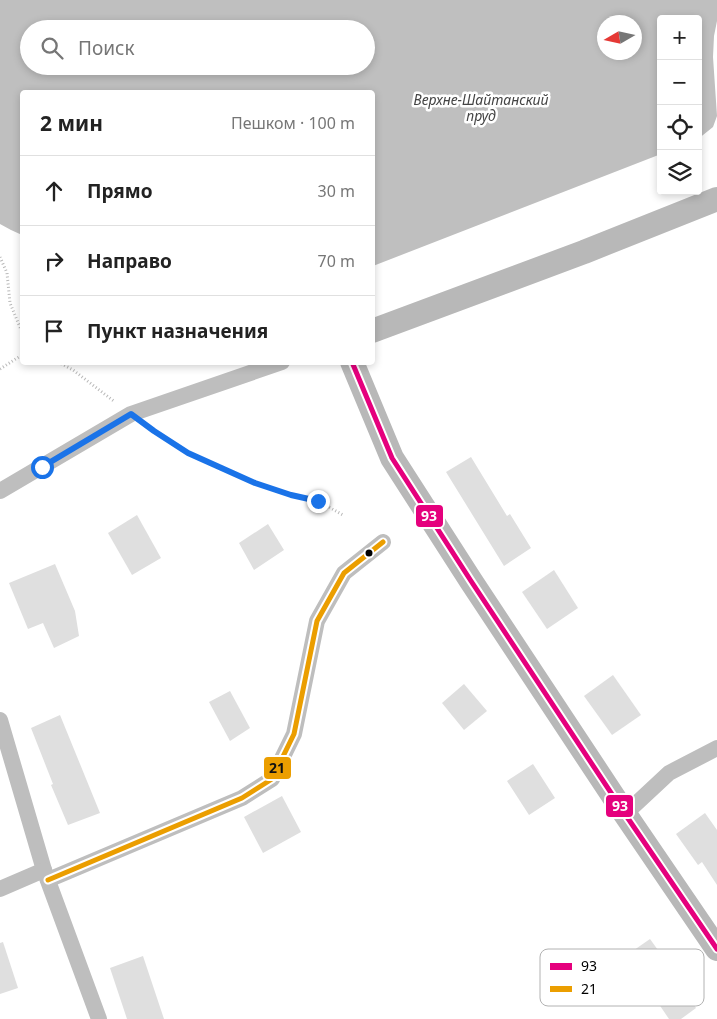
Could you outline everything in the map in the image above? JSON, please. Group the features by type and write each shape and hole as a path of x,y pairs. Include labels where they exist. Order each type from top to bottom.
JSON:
{"street":[{"path":"375,330 717,200"},
{"path":"0,491 131,414 273,365"},
{"path":"353,365 392,458 625,814 717,949"},
{"path":"0,889 46,875 242,798 272,779 294,734 317,621 344,573 383,542"},
{"path":"0,720 46,875 100,1019"},
{"path":"625,814 669,773 717,748"}],"path":[{"path":"0,257 7,273 10,303 20,327"},
{"path":"0,369 20,356"},
{"path":"64,365 154,431 188,453 255,483 291,495 318,501 343,514"}],"water":[{"name":"Верхне-Шайтанский пруд","path":"0,0 717,0 713,57 717,116 713,127 702,136 702,15 657,15 657,156 375,265 375,90 20,90 20,234 0,224"}],"building":[{"path":"471,457 507,516 510,514 531,548 504,566 446,472"},
{"path":"137,515 161,558 132,575 108,533"},
{"path":"268,524 284,550 254,570 239,543"},
{"path":"55,564 75,611 79,636 54,648 43,623 28,629 9,583"},
{"path":"554,570 578,608 547,629 522,592"},
{"path":"613,675 641,715 612,735 584,696"},
{"path":"464,684 487,711 464,730 442,703"},
{"path":"230,691 250,728 230,741 209,702"},
{"path":"60,715 100,813 68,825 51,785 53,784 31,728"},
{"path":"533,764 555,798 529,815 507,781"},
{"path":"282,796 301,832 263,853 244,817"},
{"path":"705,813 717,830 717,885 702,862 698,865 676,834"},
{"path":"650,939 657,949 636,949"},
{"path":"3,942 18,988 0,994 0,943"},
{"path":"143,956 164,1019 127,1019 110,968"},
{"path":"660,1006 695,1006 696,1008 681,1019 669,1019"}],"transit line":[{"name":"93","path":"353,365 392,458 625,814 717,949"},
{"name":"21","path":"48,880 242,798 272,779 294,734 317,621 344,573 383,542"}],"route":[{"path":"42,467 131,414 188,453 255,483 291,495 318,501"}]}
